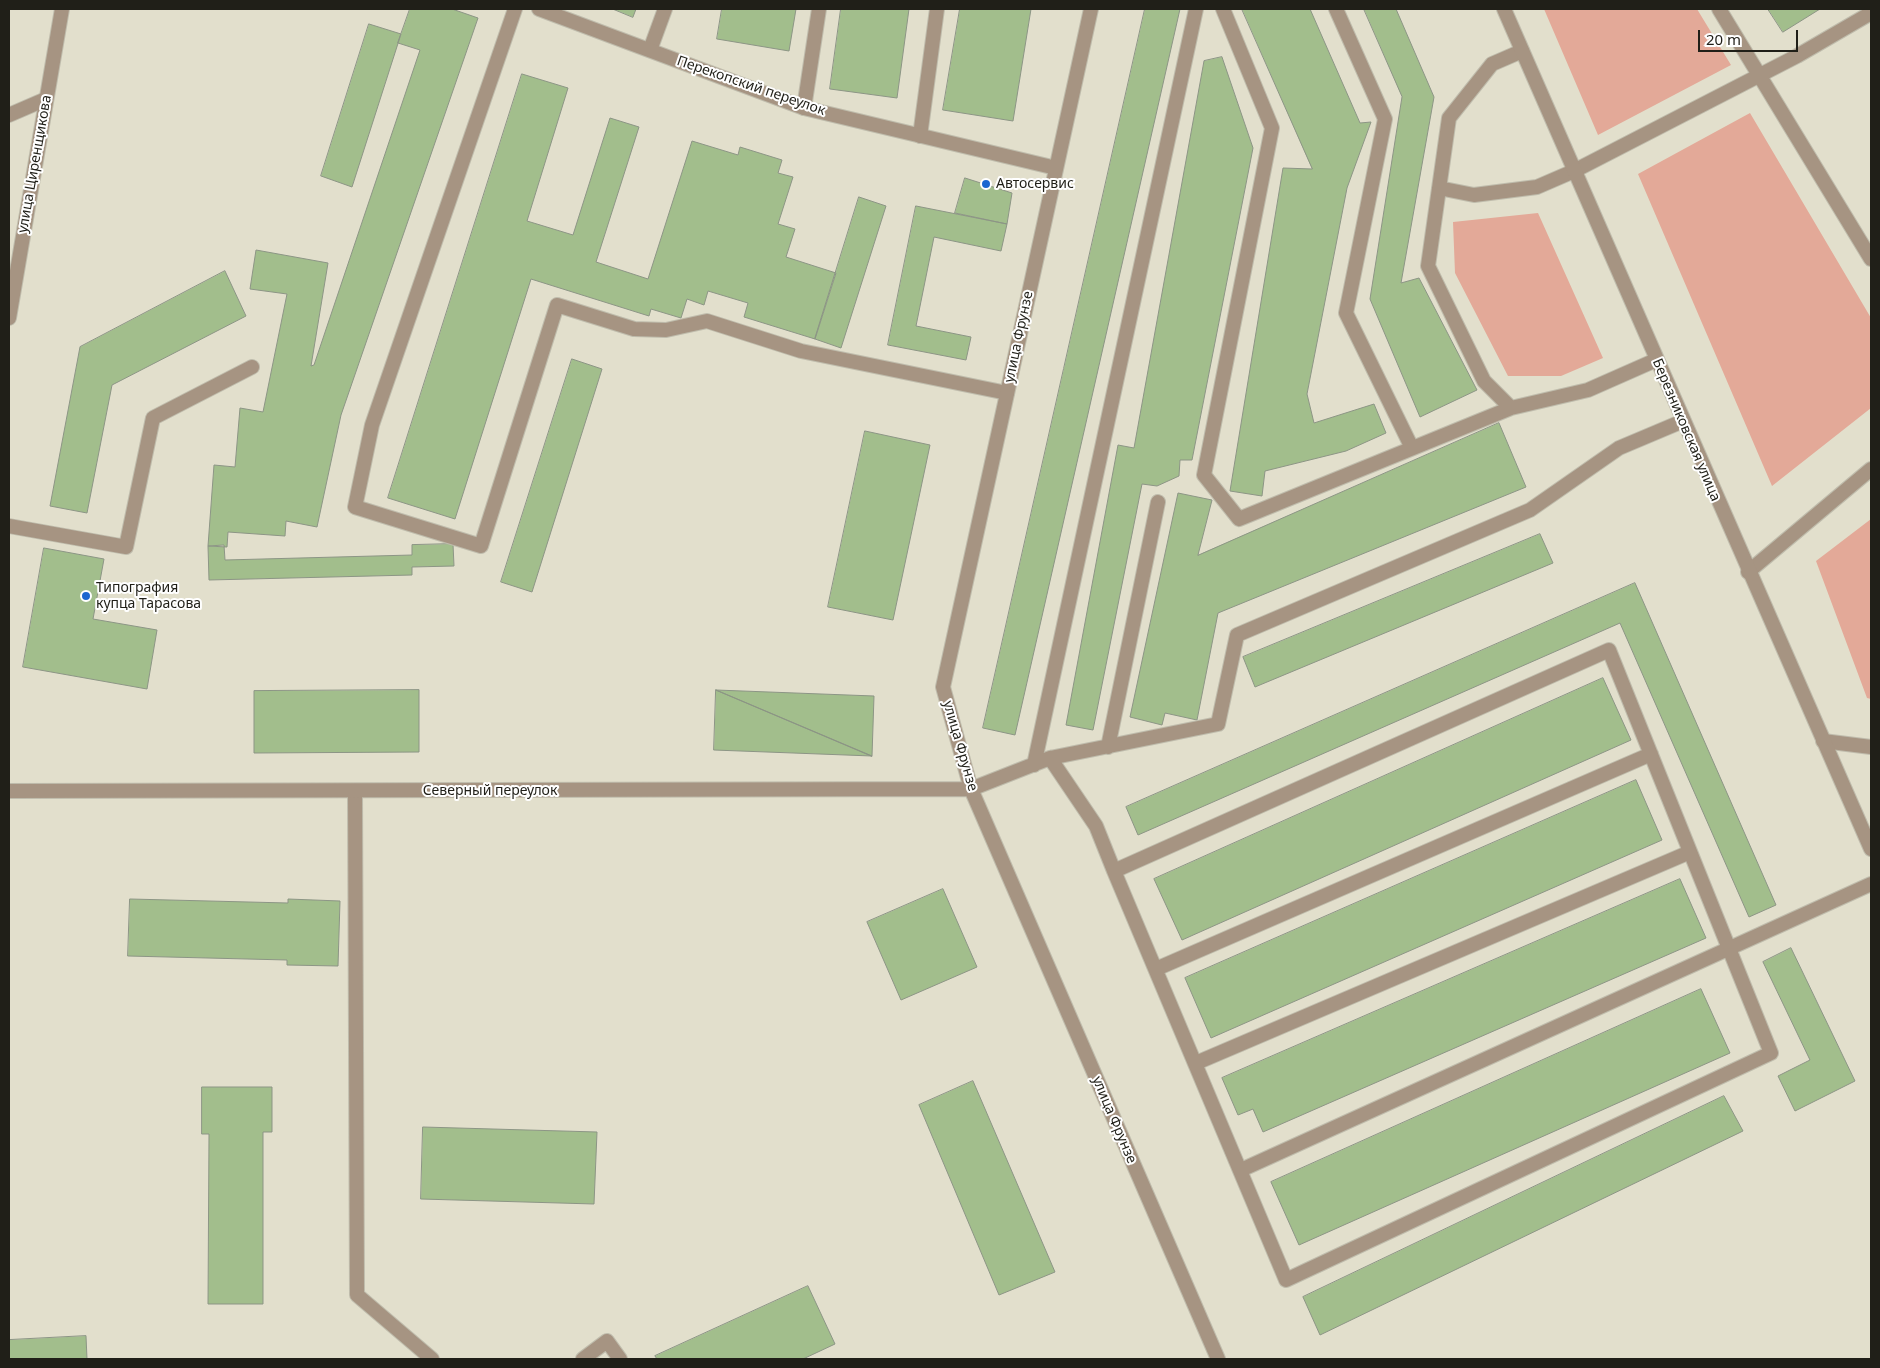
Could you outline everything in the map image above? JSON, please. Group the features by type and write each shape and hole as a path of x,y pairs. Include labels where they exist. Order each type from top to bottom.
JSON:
{"street":[{"name":"улица Циренщикова","path":"9,318 62,9"},
{"path":"515,9 372,425 355,507 481,546 557,305 634,329 666,330 707,321 801,351 1007,393"},
{"name":"Перекопский переулок","path":"539,9 804,108 1056,168"},
{"path":"650,50 665,9"},
{"path":"804,108 819,9"},
{"path":"920,136 937,9"},
{"name":"улица Фрунзе","path":"1091,9 943,687 971,789 1218,1359"},
{"path":"1034,765 1196,9"},
{"path":"1223,9 1272,128 1204,474 1239,519 1510,408 1588,390 1656,360"},
{"path":"1336,9 1385,118 1346,313 1412,448"},
{"name":"Березниковская улица","path":"1504,9 1682,421 1871,850"},
{"path":"1719,9 1871,259"},
{"path":"1439,188 1474,195 1537,187 1574,171 1760,76 1871,13"},
{"path":"1510,408 1484,381 1428,266 1449,118 1492,64 1522,51"},
{"path":"9,114 46,100"},
{"path":"9,526 126,548 153,418 252,367"},
{"path":"971,789 1050,758 1218,724 1237,635 1530,510 1619,448 1682,421"},
{"path":"1748,572 1871,469"},
{"path":"1108,747 1158,502"},
{"path":"1050,758 1096,826 1114,870 1241,1170 1286,1280 1771,1054 1609,650 1114,870"},
{"path":"1823,740 1871,747"},
{"path":"1156,969 1651,754"},
{"name":"Северный переулок","path":"9,791 355,792 971,789"},
{"path":"355,792 357,1295 432,1359"},
{"path":"1196,1063 1690,852"},
{"path":"1241,1170 1871,884"},
{"path":"584,1359 607,1341 620,1359"}],"shaded area":[{"path":"1544,9 1697,9 1731,65 1598,135"},
{"path":"1750,113 1871,318 1871,408 1772,486 1638,174"},
{"path":"1538,213 1603,358 1561,376 1508,376 1455,273 1453,222"},
{"path":"1871,519 1871,699 1867,698 1816,561"}],"building":[{"path":"410,9 452,9 478,18 341,415 317,527 286,521 285,536 228,532 227,547 208,546 214,465 235,467 240,408 263,412 287,294 250,289 256,250 328,263 311,366 314,365 420,50 398,43"},
{"path":"613,9 636,9 633,17"},
{"path":"722,9 796,9 789,51 717,39"},
{"path":"841,9 909,9 897,98 830,89"},
{"path":"960,9 1031,9 1013,121 943,110"},
{"path":"1145,9 1180,9 1015,735 983,728"},
{"path":"1242,9 1310,9 1360,123 1371,122 1347,188 1307,394 1314,423 1374,404 1386,433 1346,451 1265,471 1262,496 1230,491 1283,168 1312,169"},
{"path":"1364,9 1396,9 1434,97 1401,283 1419,278 1477,390 1420,417 1370,299 1402,97"},
{"path":"1768,9 1820,9 1783,32"},
{"path":"369,24 401,34 352,187 321,176"},
{"path":"1222,57 1253,148 1192,460 1180,460 1179,476 1157,486 1142,484 1093,730 1066,725 1118,445 1134,448 1204,61"},
{"path":"522,74 568,88 527,221 573,235 610,118 639,127 596,262 648,279 692,141 738,155 740,147 782,160 778,173 793,177 778,224 795,229 786,257 836,273 815,339 744,317 748,303 708,291 704,305 687,299 681,318 651,309 649,316 531,279 455,519 388,498"},
{"path":"965,178 1012,193 1007,224 955,213"},
{"path":"859,197 886,206 841,348 815,339"},
{"path":"916,206 1007,224 1001,251 934,237 916,326 971,337 966,360 888,345"},
{"path":"225,271 246,316 112,385 87,513 50,506 80,347"},
{"path":"572,359 602,369 532,592 501,582"},
{"path":"1499,423 1526,487 1218,613 1197,720 1165,713 1162,725 1130,717 1178,493 1212,500 1198,555"},
{"path":"865,431 930,445 893,620 828,607"},
{"path":"1540,534 1553,563 1255,687 1243,657"},
{"path":"453,544 454,566 412,567 412,575 209,580 208,546 224,545 225,560 412,555 412,545"},
{"path":"44,548 104,559 93,619 157,630 147,689 23,667"},
{"path":"1635,583 1776,905 1749,917 1620,623 1138,835 1126,807"},
{"path":"1603,678 1631,740 1182,940 1154,879"},
{"path":"419,690 419,752 254,753 254,691"},
{"path":"716,690 872,756 714,750"},
{"path":"716,690 874,696 872,756"},
{"path":"1636,780 1662,840 1211,1038 1185,978"},
{"path":"1680,879 1706,938 1263,1132 1253,1109 1238,1115 1222,1078"},
{"path":"943,889 977,967 901,1000 867,922"},
{"path":"130,899 288,903 288,899 340,901 338,966 287,965 287,960 128,956"},
{"path":"1791,948 1855,1081 1795,1111 1778,1076 1810,1060 1763,962"},
{"path":"1701,989 1730,1053 1299,1245 1271,1182"},
{"path":"973,1081 1055,1272 999,1295 919,1105"},
{"path":"202,1087 272,1087 272,1132 263,1132 263,1304 208,1304 209,1134 202,1134"},
{"path":"1724,1096 1743,1131 1320,1335 1303,1297"},
{"path":"423,1127 597,1132 594,1204 421,1199"},
{"path":"808,1286 835,1344 803,1359 657,1359 655,1356"},
{"path":"86,1336 87,1359 9,1359 9,1340"}],"place":[{"name":"Автосервис","path":"986,184"},
{"name":"Типография купца Тарасова","path":"86,596"}]}
